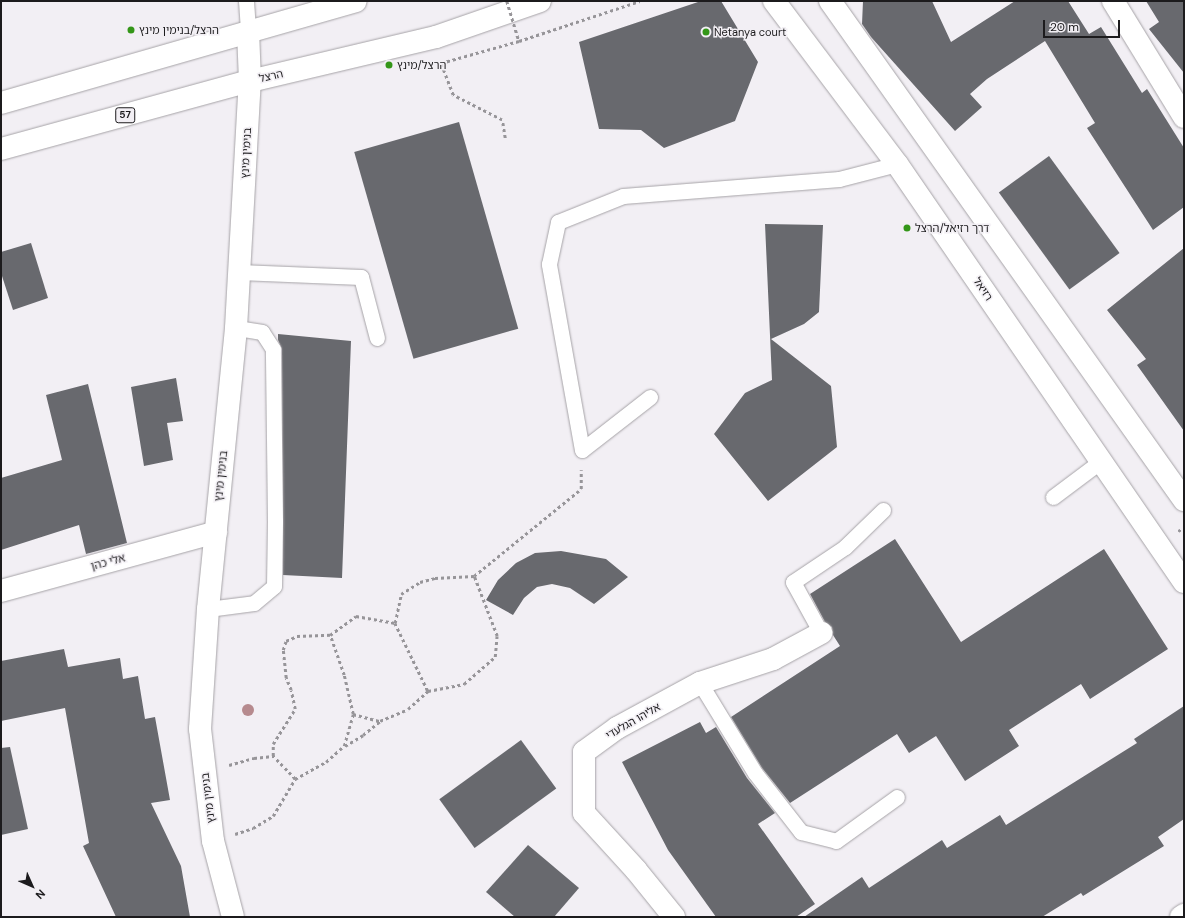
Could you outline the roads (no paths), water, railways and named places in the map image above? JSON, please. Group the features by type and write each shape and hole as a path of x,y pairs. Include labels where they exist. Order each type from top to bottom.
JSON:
{"main road":[{"path":"1,103 356,1"},
{"name":"הרצל","path":"1,149 250,81 436,37 540,1"},
{"path":"830,1 1184,500"},
{"path":"1112,1 1178,93 1184,117"},
{"name":"רזיאל","path":"775,5 897,164 1184,582"},
{"name":"בנימין מינץ","path":"233,917 213,841 200,729 208,609 236,328 240,272 250,81 248,32"},
{"name":"אלי כהן","path":"1,591 216,532"},
{"name":"אליהו הגלעדי","path":"674,917 636,870 584,813 584,752 617,728 700,684 773,659 821,633"}],"lane":[{"path":"246,1 248,32"},
{"path":"650,397 582,450 549,264 558,222 623,196 839,179 897,164"},
{"path":"240,272 361,277 377,338"},
{"path":"208,609 254,603 274,586 275,513 273,349 262,332 236,328"},
{"path":"1053,497 1101,461"},
{"path":"821,633 793,582 845,548 883,510"},
{"path":"700,684 755,773 801,832 836,841 897,797"}],"place":[{"name":"הרצל/בנימין מינץ","path":"131,30"},
{"name":"Netanya court","path":"706,32"},
{"name":"הרצל/מינץ","path":"389,65"},
{"name":"דרך רזיאל/הרצל","path":"907,228"}]}
